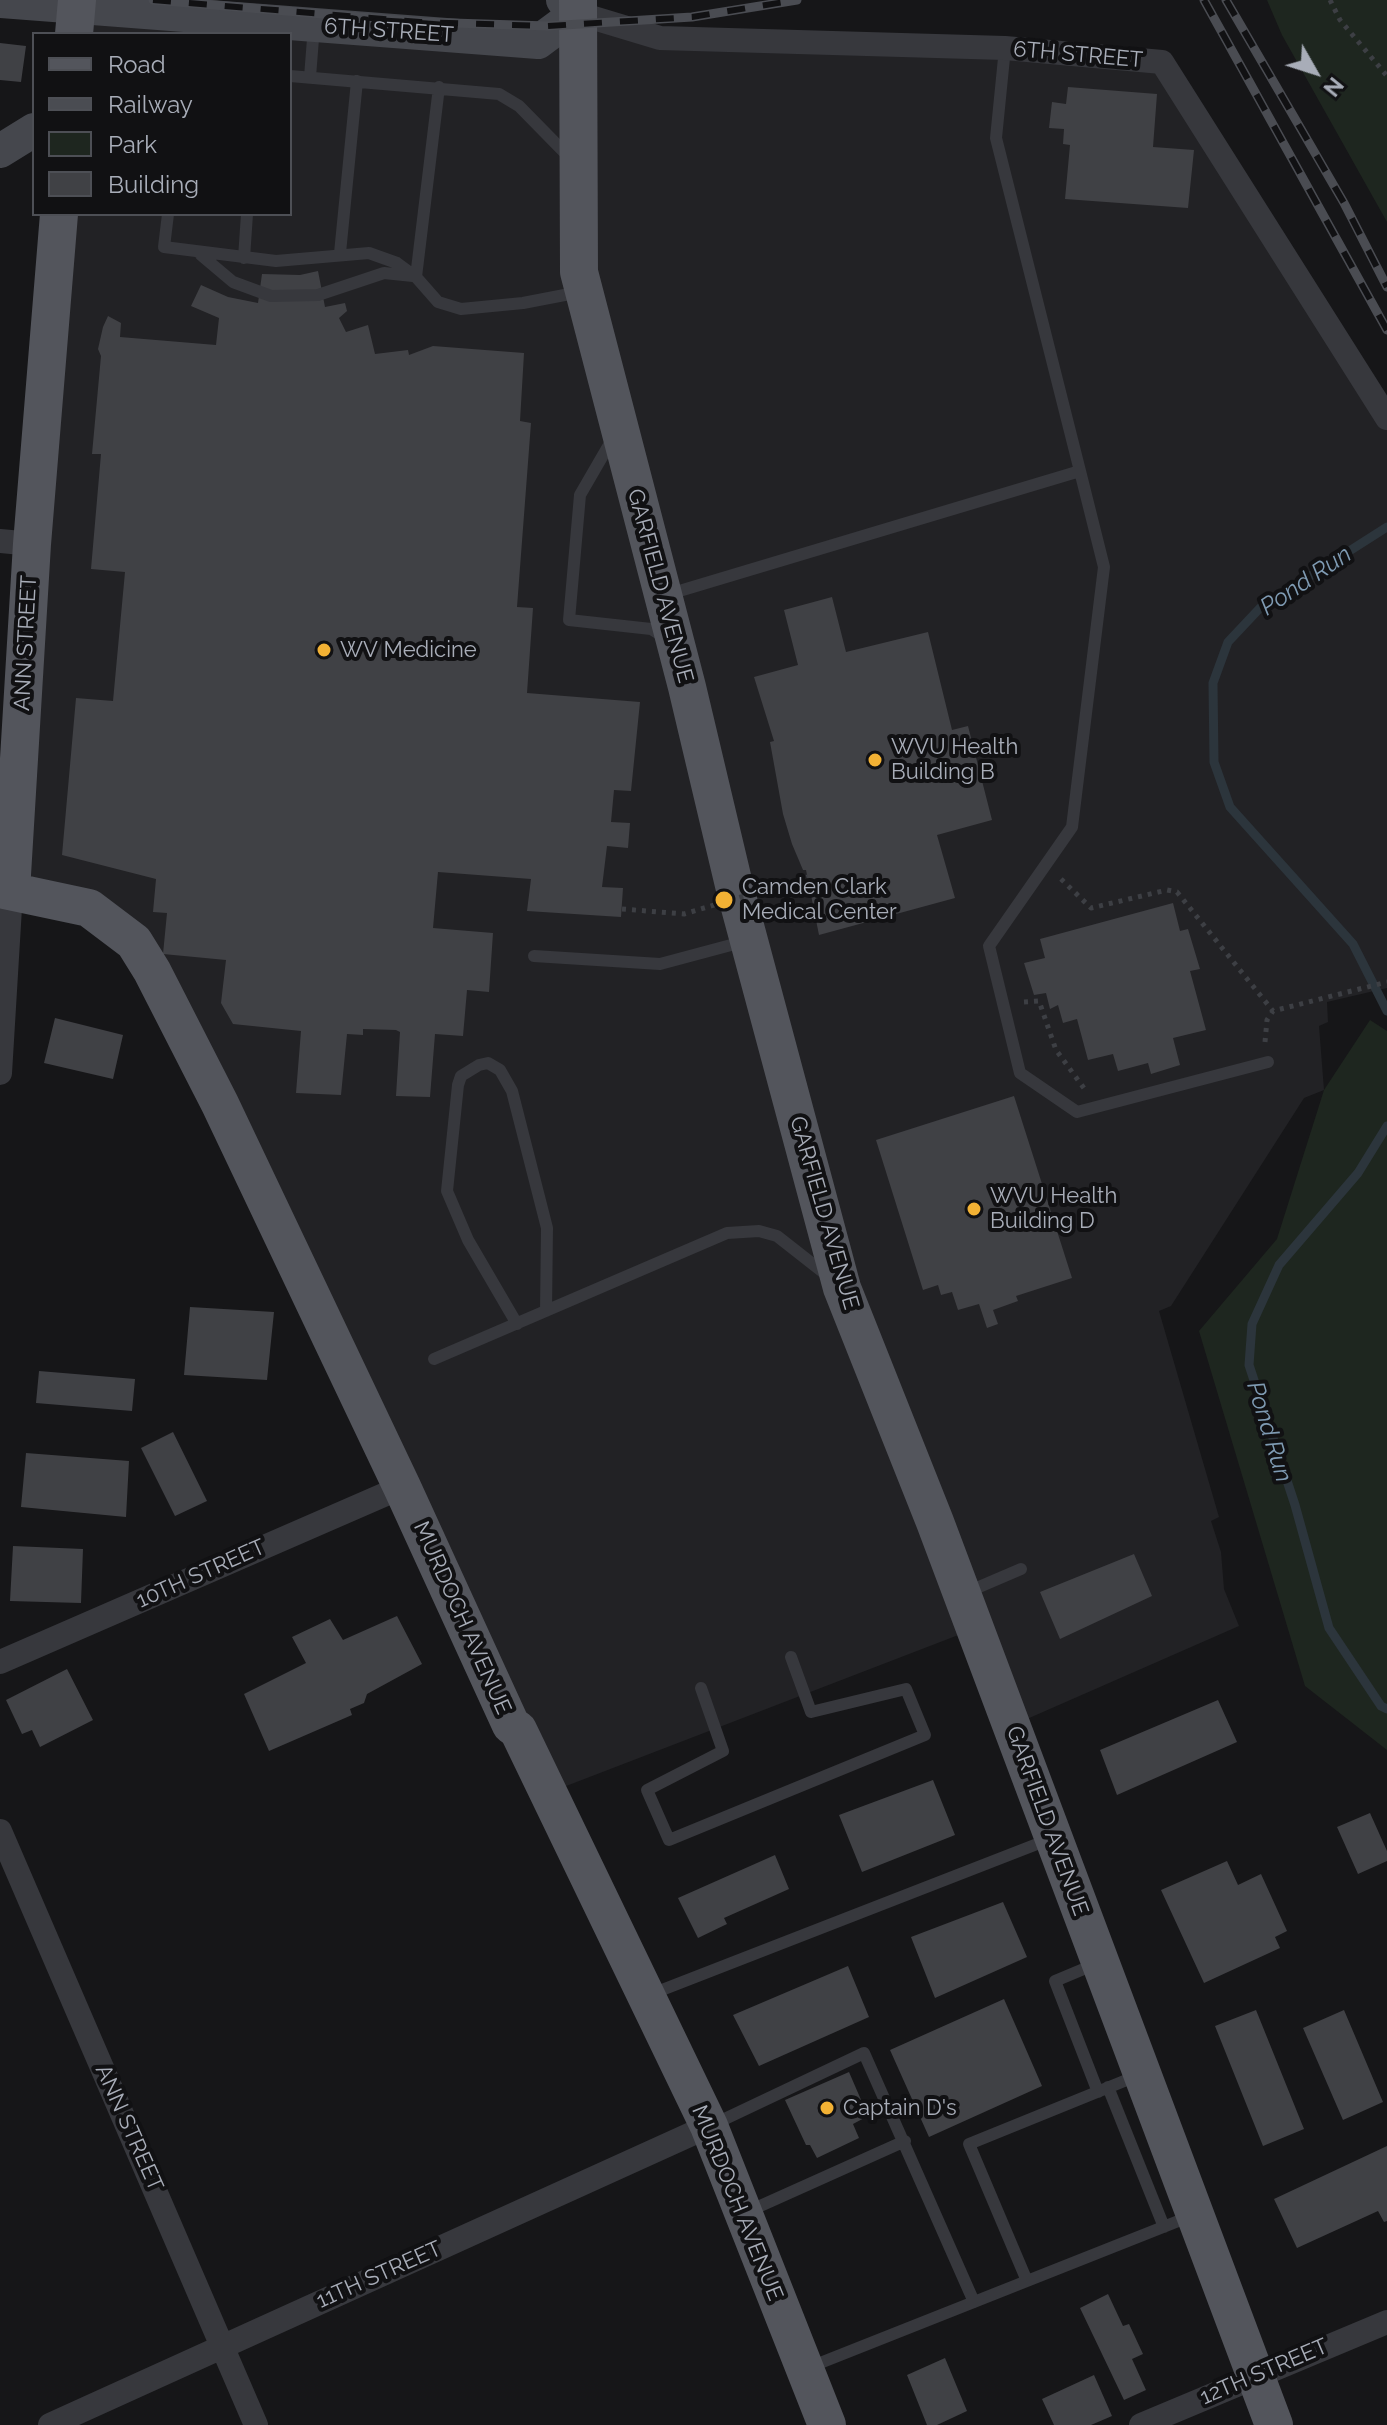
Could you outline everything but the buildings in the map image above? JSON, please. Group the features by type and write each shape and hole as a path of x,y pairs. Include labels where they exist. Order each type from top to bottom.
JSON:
{"main road":[{"name":"GARFIELD AVENUE","path":"573,4 579,272 749,940 842,1288 962,1595 1099,1962 1116,2084 1254,2375 1274,2425"},
{"name":"ANN STREET","path":"6,890 16,542 59,216"},
{"name":"MURDOCH AVENUE","path":"6,890 89,908 134,942 220,1104 511,1725 518,1730 709,2126 827,2425"}],"street":[{"name":"6TH STREET","path":"0,1 76,14 314,26 538,42 573,4 660,38 1005,48 1162,62 1387,418"},
{"path":"0,151 32,131"},
{"name":"ANN STREET","path":"0,1073 6,890"},
{"name":"10TH STREET","path":"0,1662 402,1487"},
{"name":"ANN STREET","path":"0,1831 224,2344 256,2425"},
{"name":"11TH STREET","path":"50,2425 709,2126"},
{"name":"12TH STREET","path":"1141,2425 1254,2375 1387,2322"}],"lane":[{"path":"310,77 314,26"},
{"path":"1005,48 996,138 1104,567 1072,827 989,946 1020,1073 1077,1112 1268,1062"},
{"path":"292,76 499,94 519,106 578,167"},
{"path":"340,253 357,81"},
{"path":"416,277 439,87"},
{"path":"168,216 164,247 276,261 340,253 369,253 397,263 416,277 438,302 461,309 523,303 583,291"},
{"path":"244,258 247,216"},
{"path":"192,251 209,258 233,282 271,296 318,295 384,273 416,277"},
{"path":"617,421 611,443 580,495 569,620 651,629 676,646"},
{"path":"663,596 1080,471"},
{"path":"534,956 660,964 749,940"},
{"path":"517,1324 468,1240 447,1191 458,1085 461,1076 479,1065 488,1063 500,1070 512,1091 547,1228 546,1311"},
{"path":"434,1359 727,1233 759,1231 777,1236 842,1288"},
{"path":"962,1595 1021,1569"},
{"path":"701,1688 723,1751 647,1790 669,1840 925,1735 906,1689 811,1712 791,1657"},
{"path":"645,1997 1053,1838"},
{"path":"709,2126 864,2053 974,2302"},
{"path":"1027,2281 969,2144 1116,2084"},
{"path":"742,2214 905,2141"},
{"path":"805,2369 1179,2220"}],"path":[{"path":"1330,0 1340,20 1387,76"},
{"path":"1044,863 1091,908 1167,890 1177,892 1273,1011"},
{"path":"622,909 684,914 808,877"},
{"path":"1268,1062 1264,1034 1273,1011 1387,982"},
{"path":"1003,1002 1039,1001 1056,1050 1098,1106"}],"shaded area":[{"name":"Camden Clark Medical Center","path":"76,7 538,42 577,13 660,38 1162,62 1387,418 1387,988 1327,1002 1328,1022 1319,1026 1324,1090 1304,1098 1171,1306 1159,1311 1219,1517 1211,1521 1221,1552 1224,1589 1239,1626 1011,1726 974,1629 548,1793 134,942 11,891 59,216 292,216 292,32 74,32"}],"green space":[{"path":"1267,0 1387,0 1387,222 1282,35"},
{"path":"1370,1020 1387,1031 1387,1750 1305,1686 1199,1331 1277,1239 1324,1090"}],"waterway":[{"name":"Pond Run","path":"1387,527 1260,608 1228,642 1213,683 1214,762 1230,807 1353,944 1387,1011"},
{"name":"Pond Run","path":"1387,1126 1358,1173 1279,1265 1252,1324 1249,1365 1295,1505 1329,1628 1381,1706 1387,1709"}],"railway":[{"path":"153,0 420,22 548,26 692,17 797,0"},
{"path":"1204,0 1387,330"},
{"path":"1226,0 1344,203 1387,287"}],"place":[{"name":"WV Medicine","path":"324,650"},
{"name":"WVU Health Building B","path":"875,760"},
{"name":"Camden Clark Medical Center","path":"724,900"},
{"name":"WVU Health Building D","path":"974,1209"},
{"name":"Captain D's","path":"827,2108"}]}
